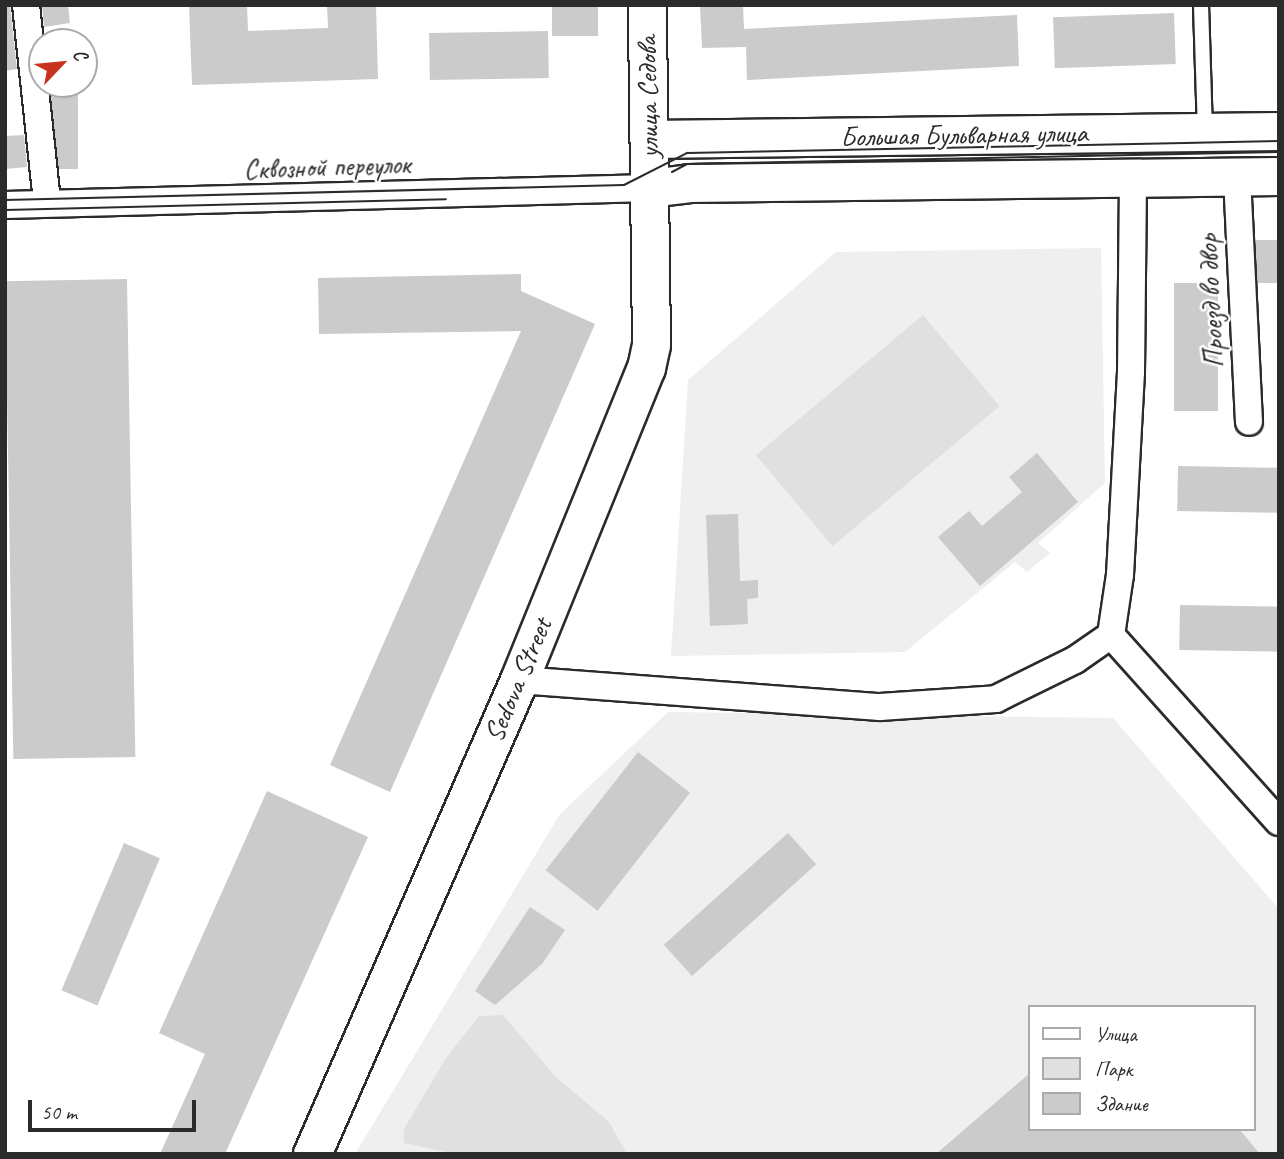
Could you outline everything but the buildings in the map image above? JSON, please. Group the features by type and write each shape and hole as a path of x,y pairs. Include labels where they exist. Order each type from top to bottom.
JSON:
{"main road":[{"name":"улица Седова","path":"647,5 650,188"},
{"name":"Большая Бульварная улица","path":"649,139 1279,131"},
{"name":"Большая Бульварная улица","path":"650,188 688,183 1279,176"},
{"name":"Sedova Street","path":"312,1154 519,680 646,368 651,345 650,188"}],"street":[{"path":"26,5 47,203"},
{"name":"Проезд во двор","path":"1237,177 1249,422"},
{"path":"519,680 880,707 996,699 1075,660 1111,635 1120,575 1131,372 1133,178"},
{"name":"Сквозной переулок","path":"5,205 650,188"},
{"path":"1111,635 1279,822"}],"lane":[{"path":"1201,5 1205,131"}],"shaded area":[{"path":"1101,248 1105,483 1038,543 1050,553 1027,572 1015,562 905,652 671,656 688,380 836,252"},
{"path":"668,712 1113,718 1279,909 1279,1154 355,1154 560,814"}],"green space":[{"path":"923,315 999,406 832,546 756,455"},
{"path":"503,1015 555,1076 609,1122 627,1154 456,1154 404,1143 404,1129 446,1058 479,1016"}],"tram line":[{"path":"5,200 624,185 687,153 1279,141"},
{"path":"672,172 687,164 1279,152"},
{"path":"5,210 446,199"}]}
